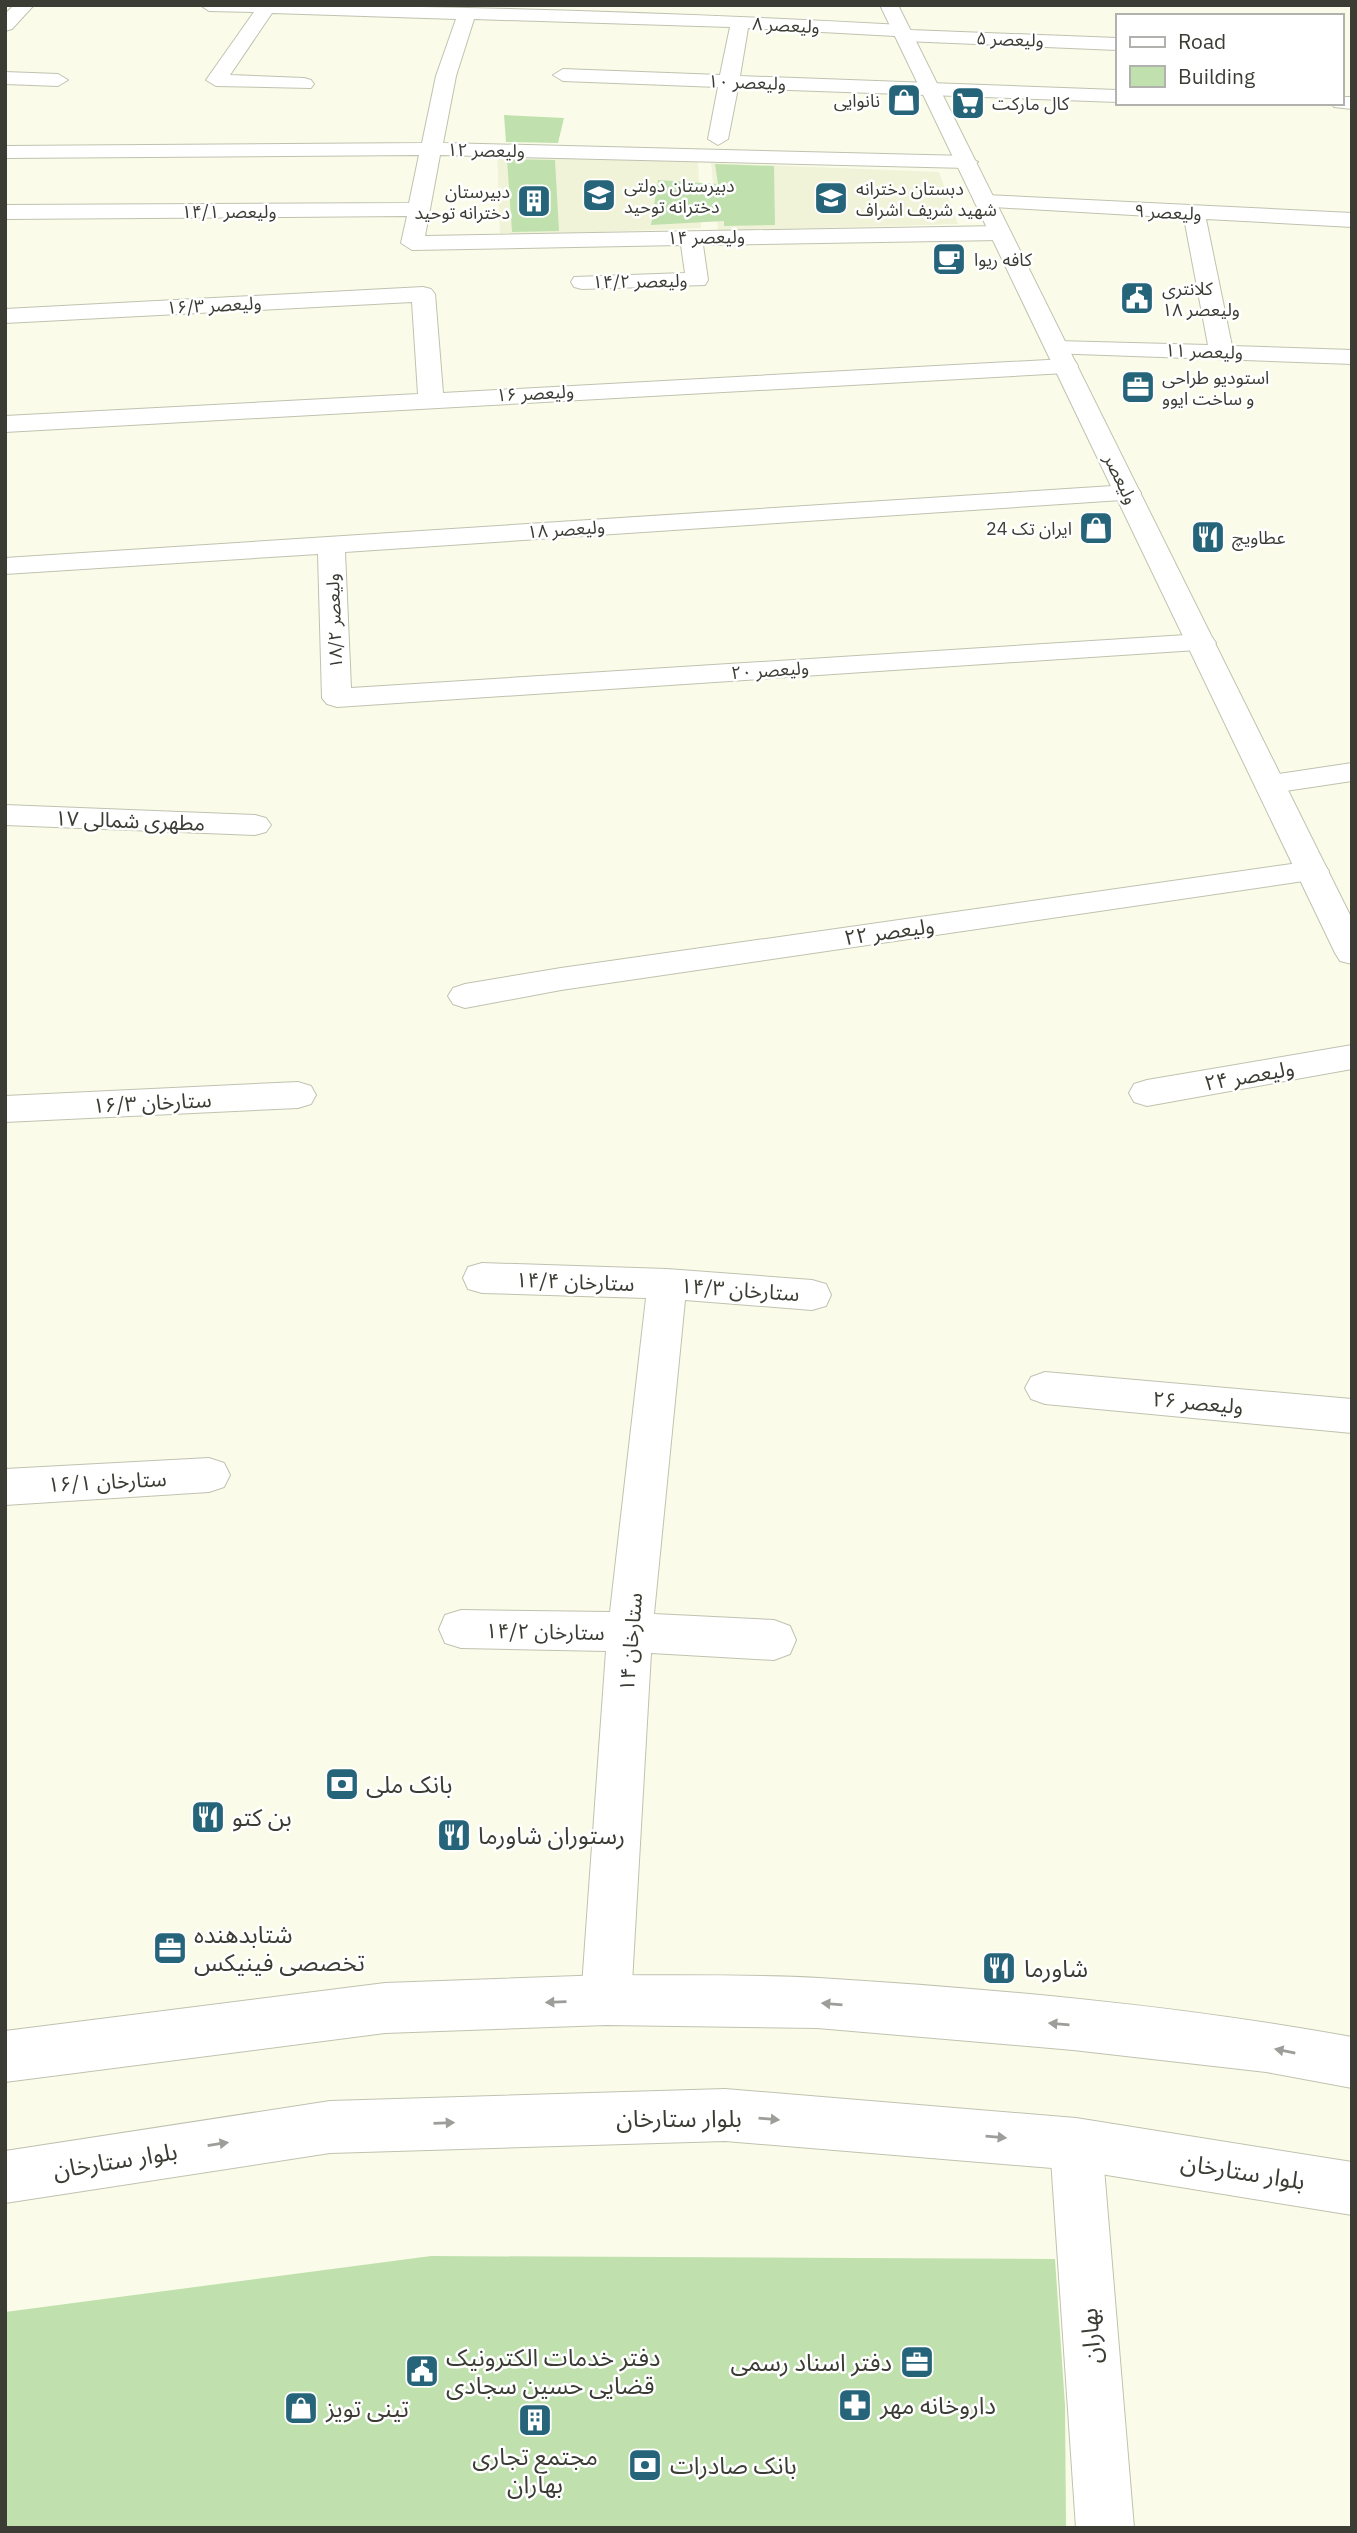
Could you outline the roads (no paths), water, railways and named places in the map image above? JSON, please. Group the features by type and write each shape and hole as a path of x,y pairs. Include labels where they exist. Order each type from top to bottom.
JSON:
{"street":[{"path":"5,25 25,5"},
{"name":"۸ ولیعصر","path":"209,5 740,22 903,33"},
{"name":"ولیعصر","path":"889,5 1272,784 1352,953"},
{"path":"267,7 216,80 304,84"},
{"path":"419,209 446,76 467,13"},
{"path":"718,139 740,22"},
{"name":"۵ ولیعصر","path":"903,33 1116,44"},
{"name":"۱۰ ولیعصر","path":"563,75 1116,96"},
{"path":"5,78 58,80"},
{"name":"۱۲ ولیعصر","path":"5,152 432,149 967,162"},
{"name":"۹ ولیعصر","path":"985,201 1352,220"},
{"name":"۱۴/۱ ولیعصر","path":"5,212 419,209"},
{"name":"۱۴ ولیعصر","path":"419,209 412,243 1000,233"},
{"path":"1194,213 1221,351"},
{"name":"۱۴/۲ ولیعصر","path":"582,282 697,279 691,238"},
{"name":"۱۶/۳ ولیعصر","path":"5,316 423,294 431,398"},
{"name":"۱۱ ولیعصر","path":"1061,357 1221,351 1352,357"},
{"name":"۱۶ ولیعصر","path":"5,424 1061,357"},
{"name":"۱۸ ولیعصر","path":"5,566 1128,493"},
{"name":"۱۸/۲ ولیعصر","path":"331,545 337,698"},
{"name":"۲۰ ولیعصر","path":"337,698 1202,643"},
{"path":"1272,784 1352,772"},
{"name":"۱۷ مطهری شمالی","path":"5,815 255,825"},
{"name":"۲۲ ولیعصر","path":"465,996 561,979 1313,871"},
{"name":"۲۴ ولیعصر","path":"1147,1093 1352,1058"},
{"name":"۱۶/۳ ستارخان","path":"5,1109 298,1095"},
{"name":"۱۴/۴ ستارخان","path":"482,1278 667,1284"},
{"name":"۱۴/۳ ستارخان","path":"667,1284 812,1295"},
{"name":"۱۴ ستارخان","path":"606,2000 630,1632 667,1284"},
{"name":"۲۶ ولیعصر","path":"1045,1388 1352,1416"},
{"name":"۱۶/۱ ستارخان","path":"5,1487 209,1475"},
{"name":"۱۴/۲ ستارخان","path":"461,1629 630,1632 774,1640"},
{"path":"5,2057 385,2008 606,2000 817,2003 951,2014 1266,2047 1352,2063"},
{"name":"بلوار ستارخان","path":"5,2177 330,2127 725,2115 1076,2144 1352,2189"},
{"name":"بهاران","path":"1076,2144 1105,2528"}],"place":[{"name":"نانوایی","path":"904,100"},
{"name":"کال مارکت","path":"968,103"},
{"name":"دبیرستان دولتی دخترانه توحید","path":"599,195"},
{"name":"دبستان دخترانه شهید شریف اشراف","path":"831,198"},
{"name":"دبیرستان دخترانه توحید","path":"534,201"},
{"name":"کافه ریوا","path":"949,259"},
{"name":"کلانتری ۱۸ ولیعصر","path":"1137,298"},
{"name":"استودیو طراحی و ساخت ایوو","path":"1138,387"},
{"name":"ایران تک 24","path":"1096,528"},
{"name":"عطاویچ","path":"1208,537"},
{"name":"بانک ملی","path":"342,1784"},
{"name":"بن کتو","path":"208,1817"},
{"name":"رستوران شاورما","path":"454,1835"},
{"name":"شتابدهنده تخصصی فینیکس","path":"170,1948"},
{"name":"شاورما","path":"999,1968"},
{"name":"دفتر اسناد رسمی","path":"917,2362"},
{"name":"دفتر خدمات الکترونیک قضایی حسین سجادی","path":"422,2371"},
{"name":"داروخانه مهر","path":"855,2405"},
{"name":"تینی تویز","path":"301,2408"},
{"name":"مجتمع تجاری بهاران","path":"535,2420"},
{"name":"بانک صادرات","path":"645,2465"}]}
